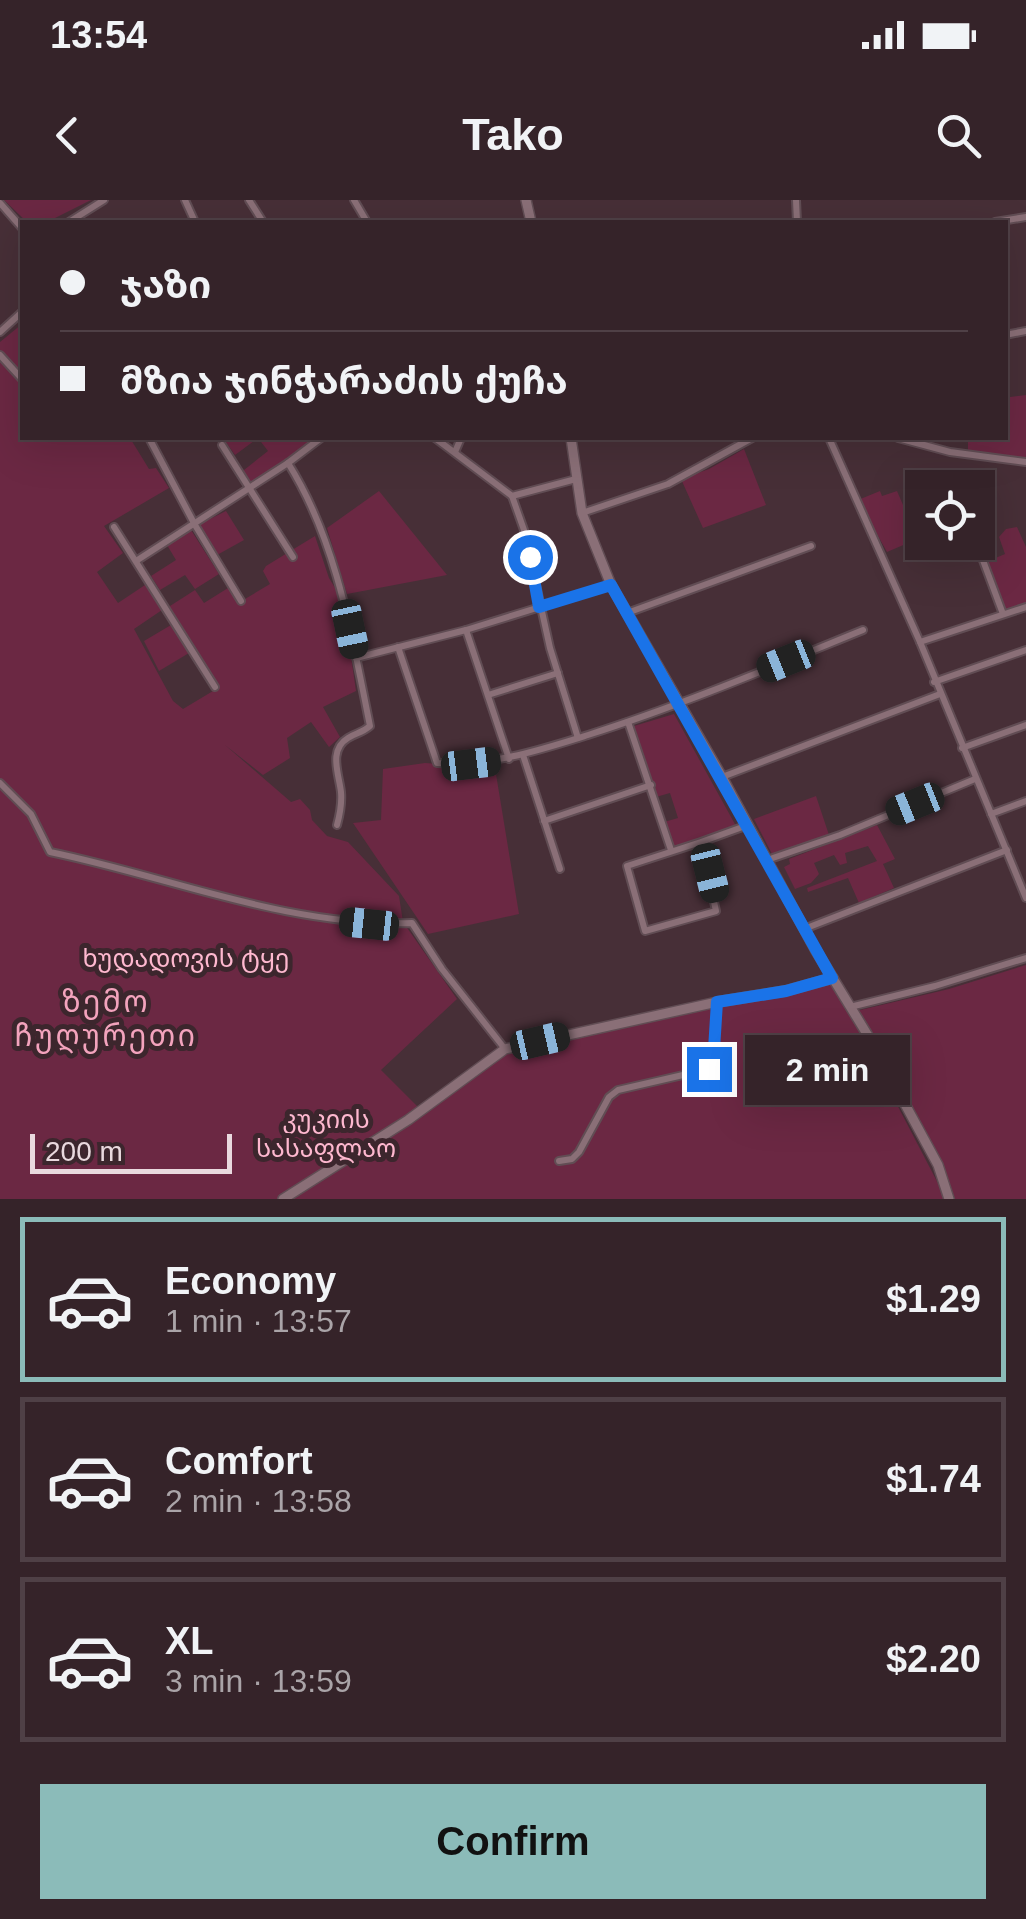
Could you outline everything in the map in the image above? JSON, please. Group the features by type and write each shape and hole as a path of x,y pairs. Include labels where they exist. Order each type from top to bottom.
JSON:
{"main road":[{"path":"572,440 582,514 611,585 938,1165 949,1199"},
{"path":"284,1199 408,1120 505,1049 832,978"}],"street":[{"path":"72,220 104,200"},
{"path":"0,203 20,226"},
{"path":"0,332 20,314"},
{"path":"0,354 20,376"},
{"path":"7,362 20,367"},
{"path":"136,561 251,489 319,440"},
{"path":"437,440 512,496 524,530 539,607 578,738"},
{"path":"455,452 460,440"},
{"path":"582,514 668,484 748,440"},
{"path":"831,440 1022,880 1026,898"},
{"path":"905,440 950,452 1026,462"},
{"path":"151,442 241,601"},
{"path":"222,445 293,557"},
{"path":"288,463 310,498 344,600 370,726 348,738 338,751 335,764 341,792 337,825"},
{"path":"512,496 576,479"},
{"path":"114,527 215,687"},
{"path":"627,613 811,546"},
{"path":"983,560 1003,614"},
{"path":"356,658 466,630 611,585"},
{"path":"920,642 1026,607"},
{"path":"466,630 509,758"},
{"path":"398,648 437,763 471,764 523,756 679,705 863,630"},
{"path":"934,682 1026,650"},
{"path":"488,695 558,673"},
{"path":"722,777 940,694"},
{"path":"628,722 672,850"},
{"path":"962,748 1026,725"},
{"path":"523,756 560,869"},
{"path":"767,860 840,835 975,779"},
{"path":"0,784 31,814 50,852 309,918 369,924 412,922 442,969 505,1049"},
{"path":"544,821 651,786"},
{"path":"991,814 1026,800"},
{"path":"700,842 716,910 646,930 627,866 748,825"},
{"path":"804,929 1007,850"},
{"path":"850,1007 1026,958"},
{"path":"560,1161 572,1159 580,1152 610,1097 618,1090 713,1065 717,1002"}],"green space":[{"path":"4,200 91,200 51,220 25,220"},
{"name":"ხუდადოვის ტყე","path":"20,326 20,440 131,440 149,469 156,468 169,488 104,526 123,553 97,572 118,603 145,585 162,610 134,629 173,701 183,709 213,691 189,653 159,671 144,641 171,625 170,606 195,590 204,603 228,588 245,599 270,584 263,571 266,566 315,536 329,578 343,601 356,691 323,707 340,737 329,747 311,722 287,738 290,758 263,775 225,745 291,802 300,799 327,836 348,842 399,896 403,922 457,999 381,1070 419,1108 277,1199 0,1199 0,342"},
{"path":"1008,374 1010,397 1026,395 1026,461 968,453 968,440 1008,440"},
{"path":"227,440 255,440 235,455"},
{"path":"260,440 315,440 248,487 239,474 268,451"},
{"path":"744,449 766,505 703,528 681,479 709,469"},
{"path":"379,491 447,575 347,594 327,528"},
{"path":"880,491 882,496 897,491 905,510 905,544 887,552 858,500"},
{"path":"226,511 244,540 217,555 198,525"},
{"path":"1017,527 1026,547 1026,605 1004,611 986,562 1005,554 999,537 1006,529"},
{"path":"191,530 219,574 195,589 185,575 160,590 151,576 176,560 167,545"},
{"path":"674,714 736,826 674,847 664,822 678,818 670,793 656,797 634,726"},
{"path":"425,763 495,768 519,914 428,934 353,823 381,820 383,769"},
{"path":"816,796 829,835 773,856 754,819"},
{"path":"877,825 895,859 883,864 894,888 859,903 848,878 808,892 807,888 877,861 868,846 845,853 847,863 840,865 834,855 814,863 819,874 811,883 795,889 784,867 790,864 789,859"},
{"path":"1026,965 1026,1199 955,1199 944,1167 856,1011 949,989"},
{"path":"830,976 944,1199 292,1199 413,1120 510,1046"}],"district":[{"name":"ზემო ჩუღურეთი","path":"106,1019"}],"route":[{"path":"530,557 539,607 611,585 832,978 786,991 717,1002 713,1065 709,1069"}],"park label":[{"name":"კუკიის სასაფლაო","path":"326,1134"}]}
